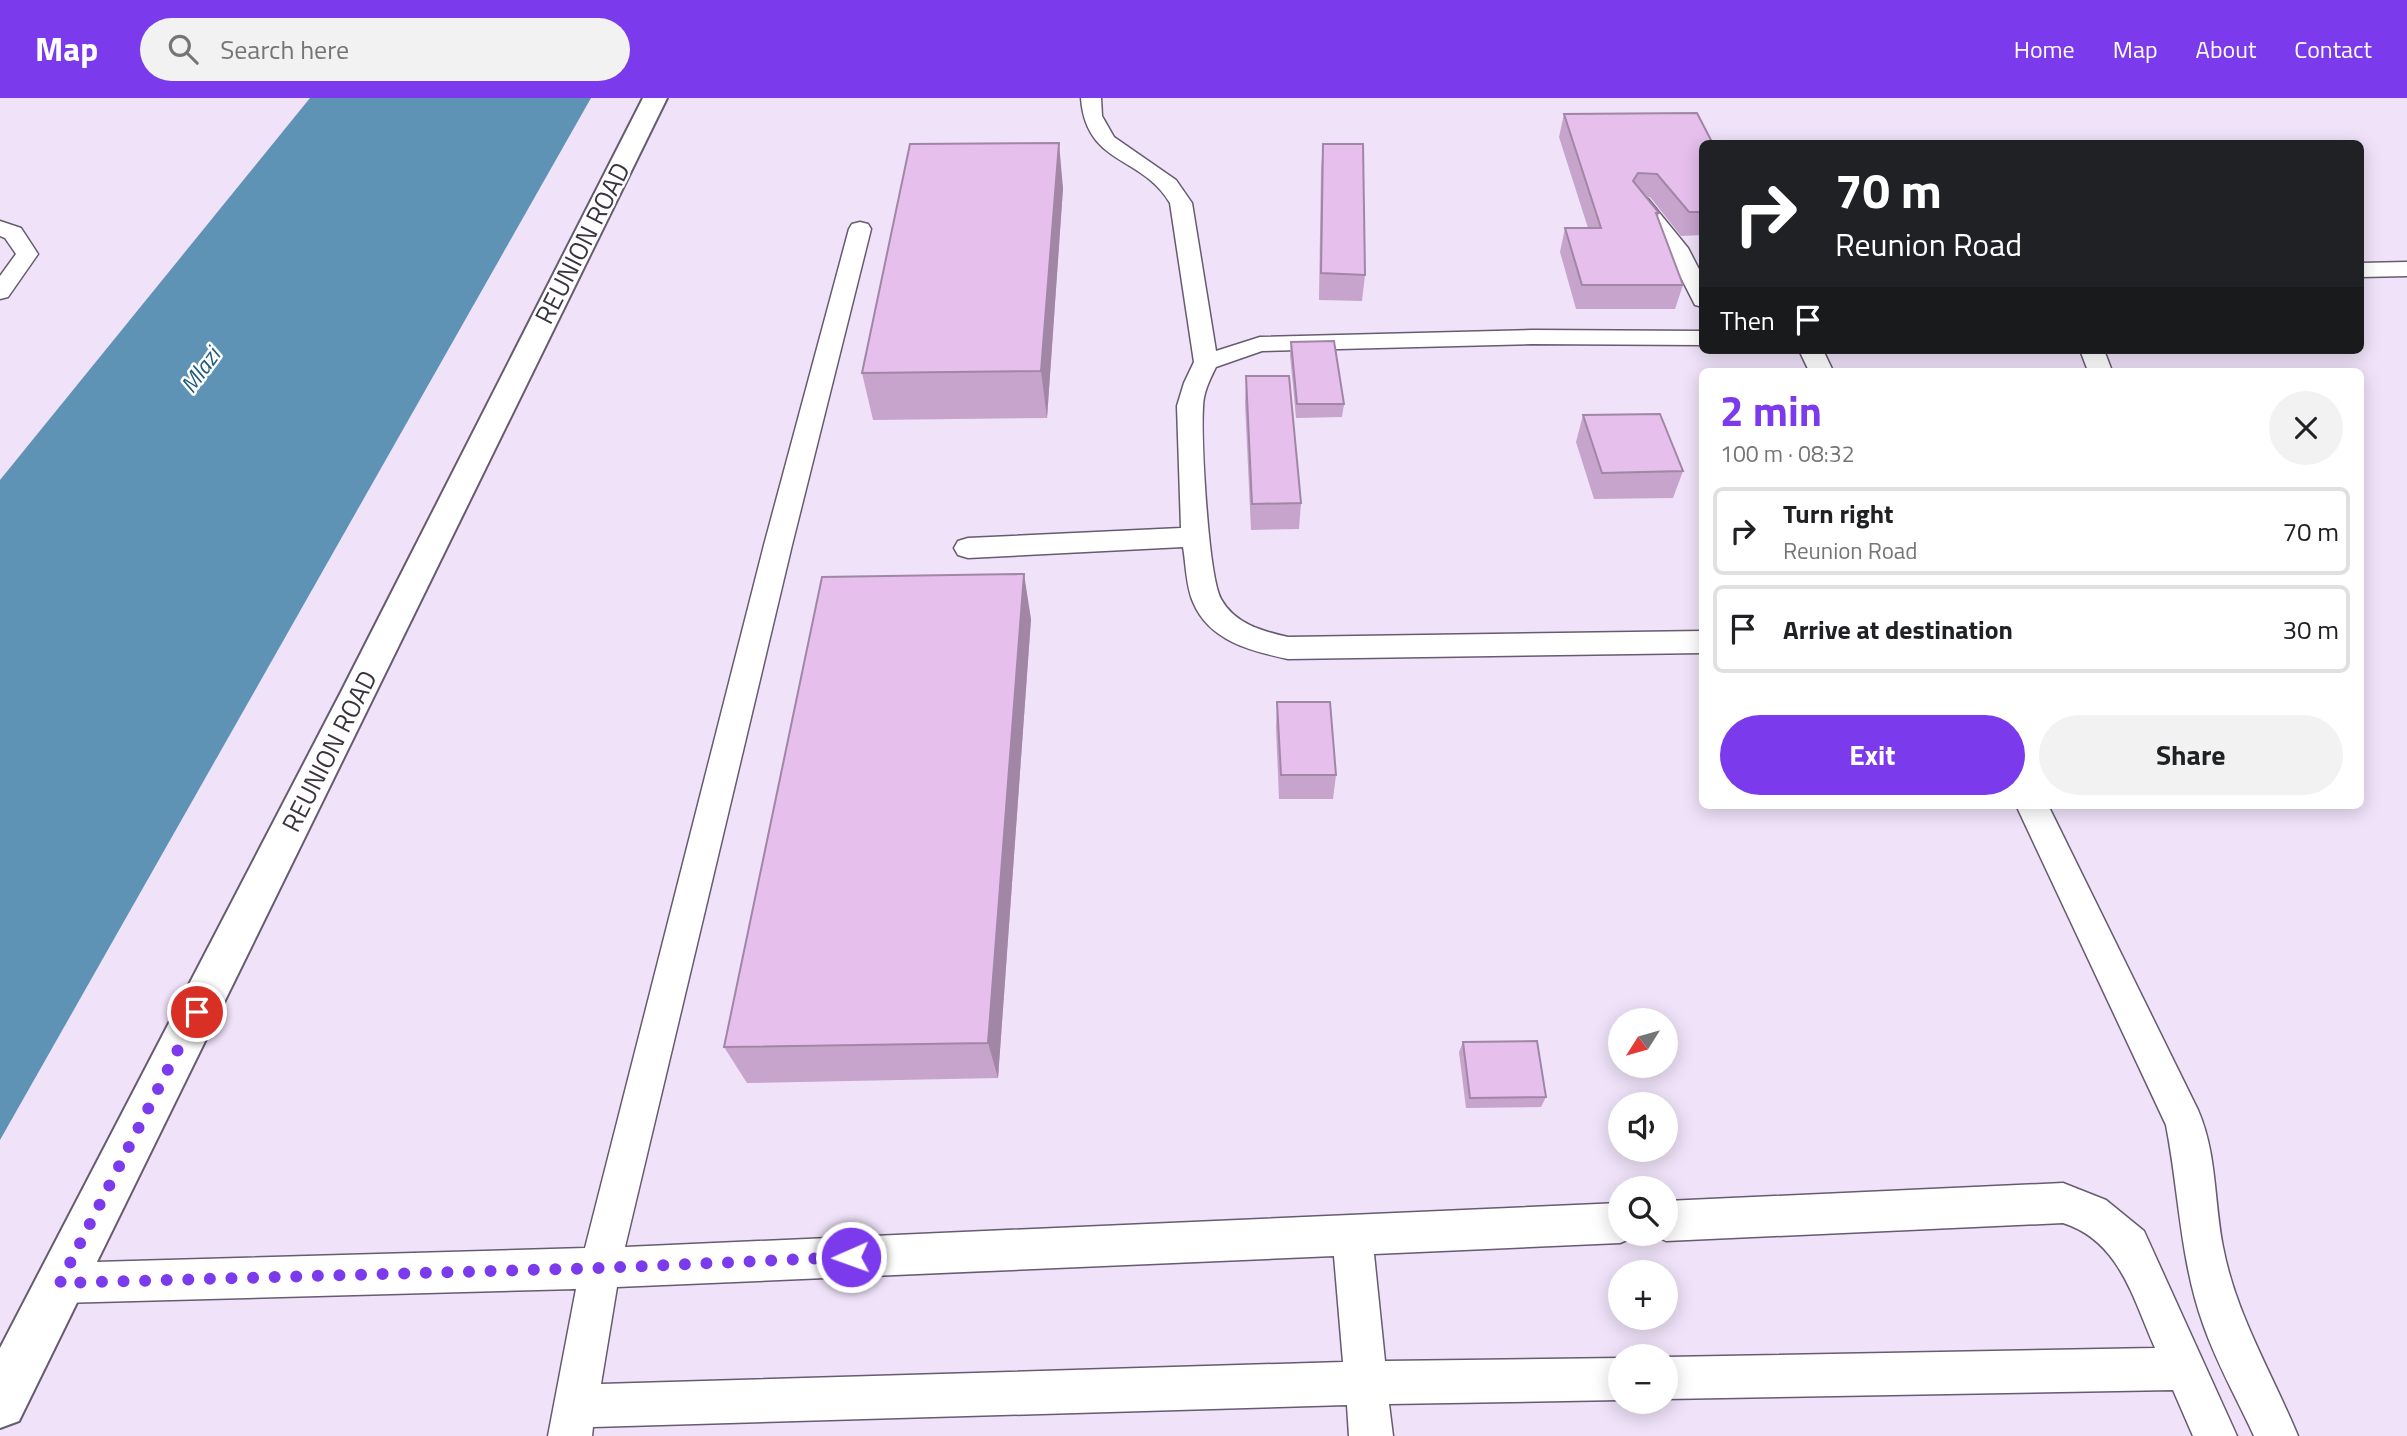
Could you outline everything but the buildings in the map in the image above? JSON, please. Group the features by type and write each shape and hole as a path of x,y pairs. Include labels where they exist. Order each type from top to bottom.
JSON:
{"street":[{"name":"REUNION ROAD","path":"0,1402 655,98"}],"lane":[{"path":"1091,98 1096,128 1108,143 1170,185 1181,203 1206,362 1189,406 1195,537 1206,600 1226,625 1252,640 1288,648 1699,642"},
{"path":"1640,204 1677,248 1699,292"},
{"path":"860,229 778,545 600,1268 573,1421 1366,1383 1608,1379"},
{"path":"0,292 27,254 6,238"},
{"path":"2364,270 2407,269"},
{"path":"1206,362 1260,344 1532,337 1699,338"},
{"path":"968,548 1195,537"},
{"path":"2034,809 2185,1124 2196,1179 2203,1247 2223,1323 2276,1436"},
{"path":"1678,1220 2063,1203 2086,1209 2110,1224 2130,1245 2214,1436"},
{"path":"60,1283 600,1268 1608,1224"},
{"path":"1352,1236 1371,1436"},
{"path":"1678,1378 2185,1369"}],"water":[{"name":"Mlazi","path":"310,98 591,98 0,1140 0,480"}],"route":[{"path":"197,1012 60,1283 600,1268 851,1257"}]}
